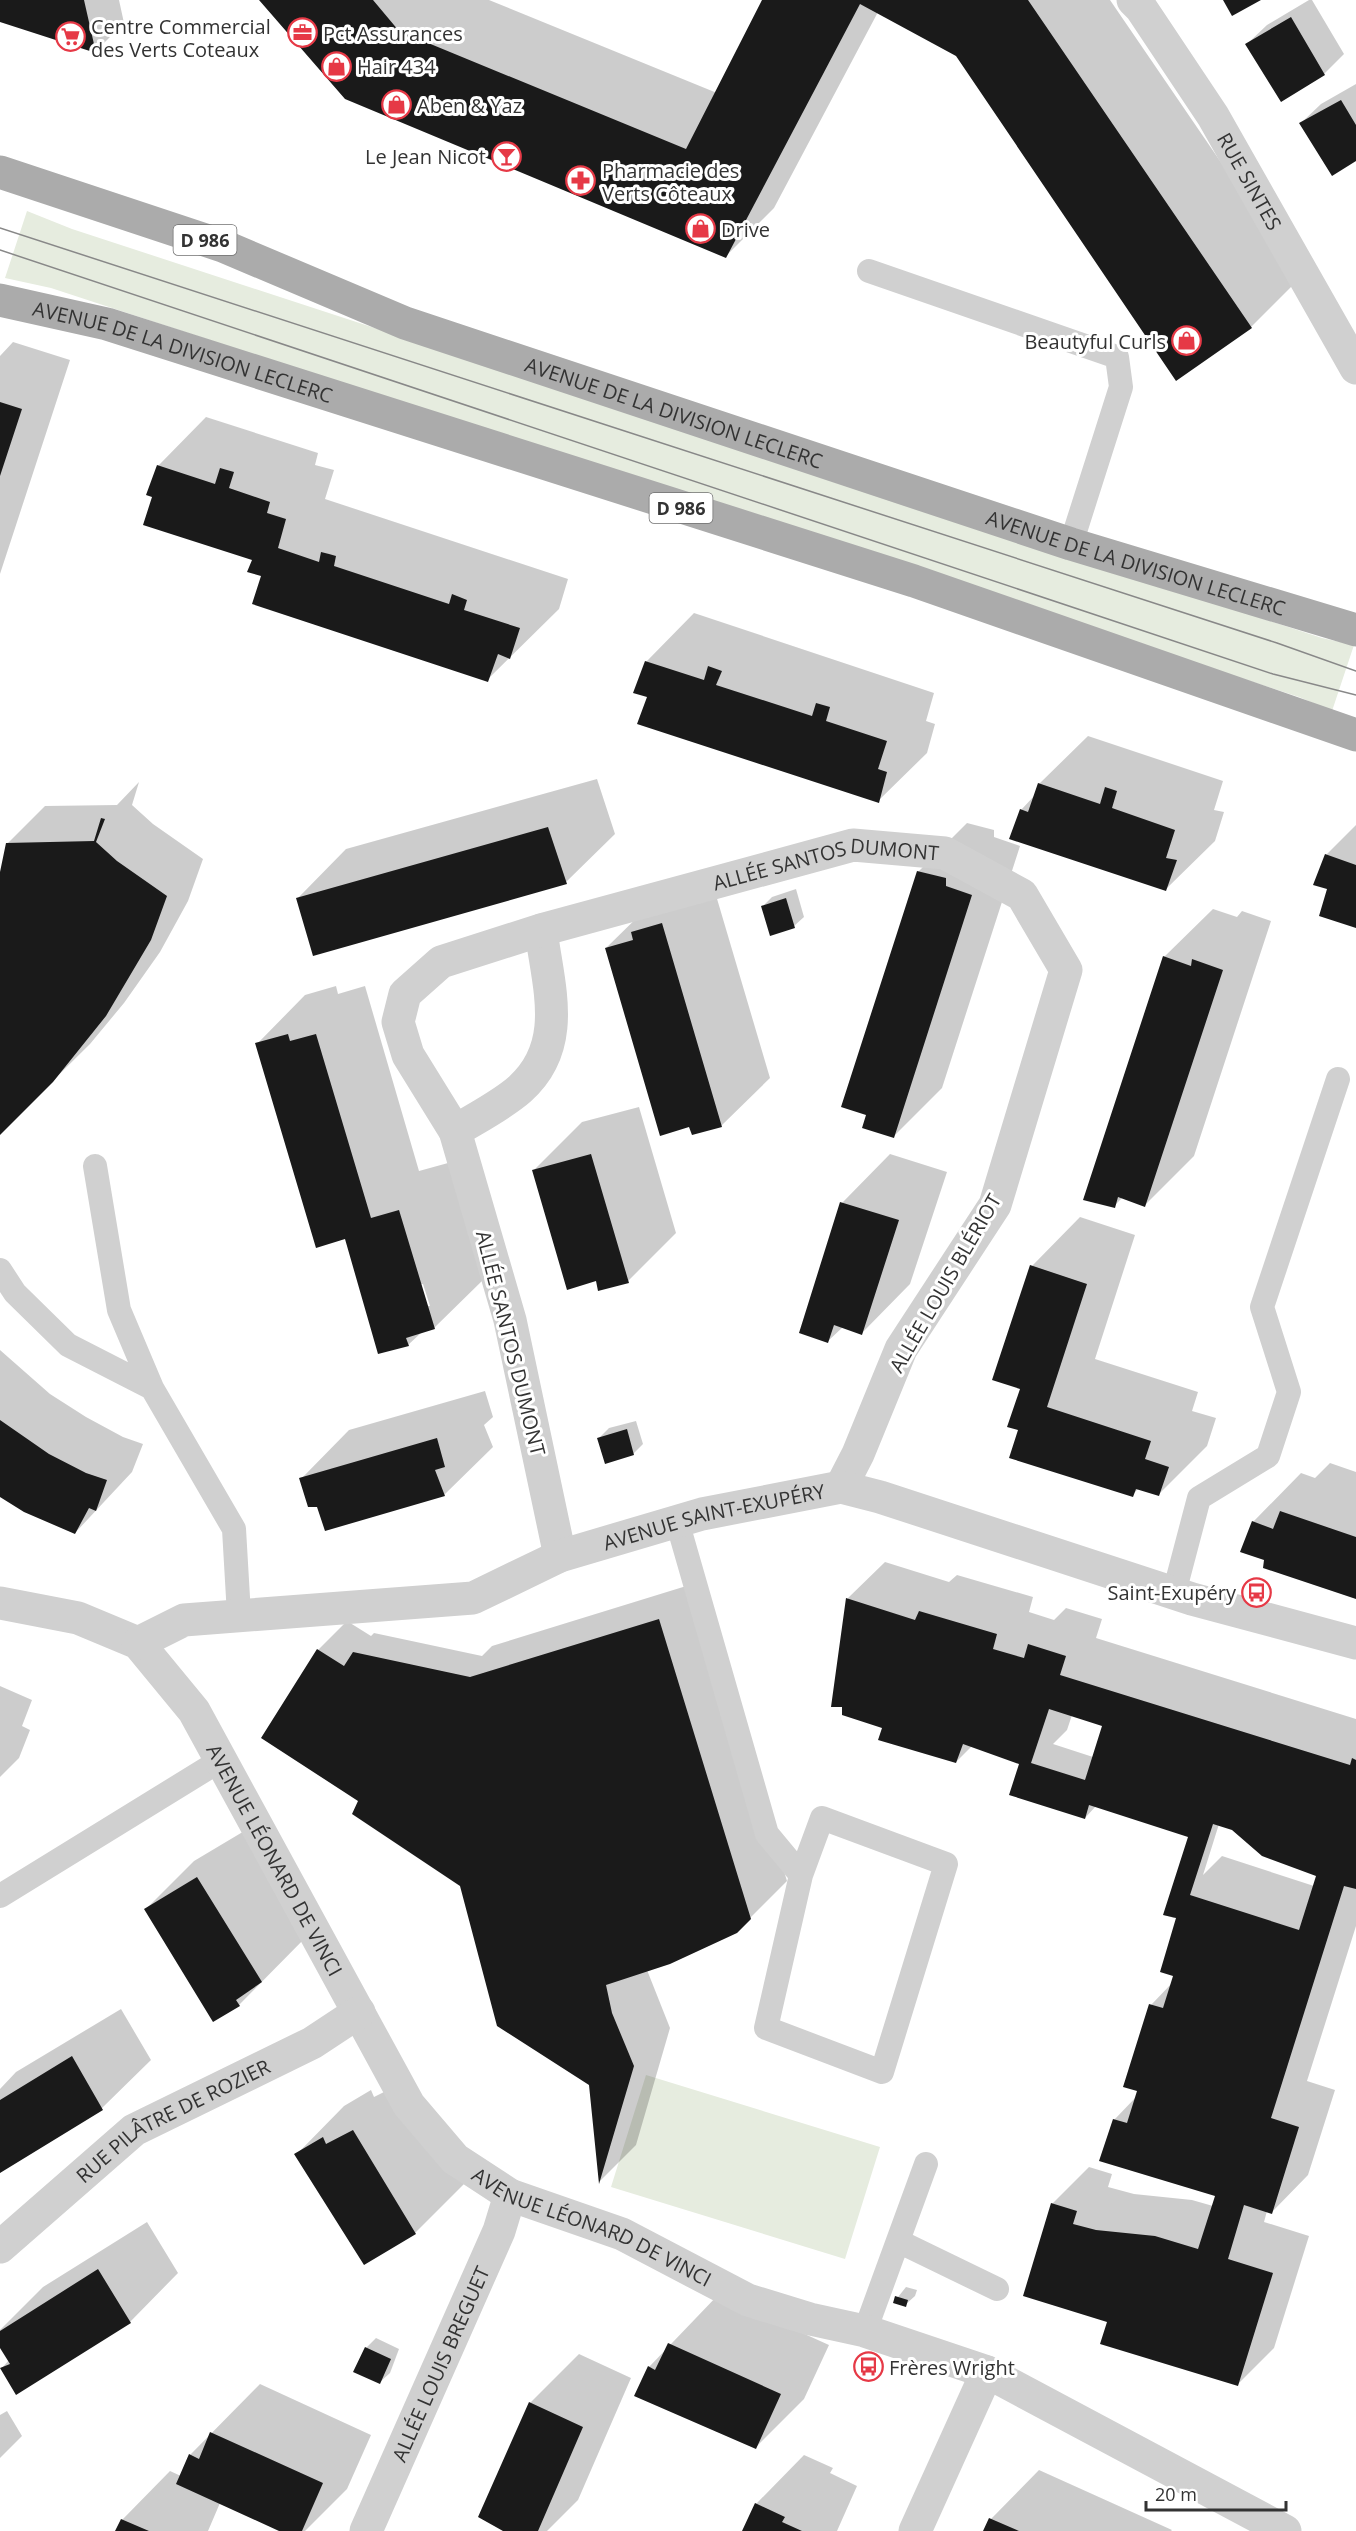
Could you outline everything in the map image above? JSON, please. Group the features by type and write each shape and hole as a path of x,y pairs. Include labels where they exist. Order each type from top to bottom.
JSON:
{"main road":[{"name":"AVENUE DE LA DIVISION LECLERC","path":"0,172 223,246 405,323 1071,544 1356,630"},
{"name":"AVENUE DE LA DIVISION LECLERC","path":"0,300 107,324 915,581 1356,735"}],"street":[{"name":"RUE SINTES","path":"1133,0 1141,8 1213,116 1356,368"},
{"name":"ALLÉE SANTOS DUMONT","path":"560,1556 510,1320 455,1131 408,1055 398,1022 405,994 441,962 541,930 853,845 945,853 1022,896 1066,970"},
{"path":"455,1131 520,1089 545,1060 553,1021 541,930"},
{"name":"ALLÉE LOUIS BLÉRIOT","path":"841,1487 858,1454 901,1349 995,1205 1066,970"},
{"name":"AVENUE SAINT-EXUPÉRY","path":"138,1643 184,1620 473,1598 560,1556 677,1521 841,1487 880,1497 1174,1593 1356,1643"},
{"path":"0,1603 78,1618 138,1643"},
{"name":"AVENUE LÉONARD DE VINCI","path":"138,1643 194,1711 409,2105 454,2159 510,2195 622,2234 748,2300 810,2319 865,2331 987,2372 1285,2531"},
{"name":"RUE PILÂTRE DE ROZIER","path":"0,2247 134,2130 312,2043 359,2012"},
{"name":"ALLÉE LOUIS BREGUET","path":"366,2531 499,2231 510,2195"},
{"path":"915,2531 987,2372"}],"lane":[{"path":"869,271 1117,357 1121,387 1071,544"},
{"path":"1174,1593 1199,1498 1268,1456 1289,1392 1262,1307 1338,1079"},
{"path":"95,1166 119,1310 152,1388 234,1529 239,1615"},
{"path":"0,1270 15,1293 68,1345 152,1388"},
{"path":"677,1521 767,1834 801,1875"},
{"path":"0,1896 221,1760"},
{"path":"822,1818 946,1864 882,2072 766,2028 801,1875 822,1818"},
{"path":"865,2331 926,2164"},
{"path":"898,2241 997,2289"}],"shaded area":[{"path":"27,211 72,229 1322,638 1354,645 1332,711 1299,697 51,288 5,278"},
{"path":"646,2075 880,2147 845,2259 611,2187"}],"building":[{"name":"Centre Commercial des Verts Coteaux","path":"0,0 84,0 96,53 0,22"},
{"path":"259,0 373,0 399,31 686,149 762,0 1028,0 1252,328 1176,381 956,56 860,4 726,258 345,99"},
{"path":"1223,0 1261,0 1232,16"},
{"path":"1291,17 1325,75 1281,102 1245,44"},
{"path":"1341,100 1356,125 1356,161 1332,176 1299,123"},
{"path":"0,402 22,409 0,476"},
{"path":"157,465 215,484 220,468 234,472 229,488 270,502 267,513 286,519 278,548 319,562 321,552 336,556 334,566 449,604 452,594 467,600 464,610 520,628 510,659 498,654 488,682 252,604 261,576 247,572 252,560 143,525 152,497 146,495"},
{"path":"645,661 704,680 708,666 722,671 716,685 812,716 816,703 830,707 826,721 887,741 878,769 887,772 879,803 637,724 647,697 633,693"},
{"path":"1038,783 1100,804 1105,787 1117,791 1112,808 1175,830 1166,858 1177,860 1166,891 1009,839 1020,809 1028,812"},
{"path":"101,818 105,819 96,842 117,861 167,896 151,940 106,1016 53,1082 0,1135 0,872 6,843 94,841"},
{"path":"548,827 567,884 313,956 296,898"},
{"path":"1325,854 1356,865 1356,928 1319,916 1327,889 1313,885"},
{"path":"917,871 946,878 946,886 972,895 894,1138 862,1128 866,1115 841,1107"},
{"path":"786,898 795,928 770,936 761,906"},
{"path":"662,923 722,1127 692,1135 689,1127 660,1136 605,948 633,940 631,932"},
{"path":"1163,956 1191,966 1192,959 1223,970 1145,1207 1118,1197 1115,1208 1083,1200"},
{"path":"288,1034 290,1041 316,1034 371,1218 399,1210 435,1329 406,1338 409,1346 378,1354 345,1239 316,1248 255,1043"},
{"path":"591,1154 629,1283 598,1291 596,1281 567,1290 532,1170"},
{"path":"840,1202 899,1220 862,1335 834,1325 828,1343 799,1333"},
{"path":"1030,1265 1087,1284 1047,1407 1151,1441 1145,1459 1169,1467 1159,1496 1136,1489 1133,1497 1009,1458 1018,1430 1007,1427 1020,1389 992,1380"},
{"path":"0,1420 49,1454 86,1473 107,1480 96,1511 89,1508 75,1534 24,1512 0,1497"},
{"path":"627,1429 634,1455 605,1464 597,1438"},
{"path":"437,1438 445,1467 435,1470 445,1496 325,1531 317,1507 308,1507 299,1478"},
{"path":"1280,1511 1356,1537 1356,1599 1263,1568 1264,1560 1240,1552 1252,1521 1273,1529"},
{"path":"846,1598 915,1620 919,1611 997,1634 993,1649 1024,1658 1028,1644 1066,1656 1060,1675 1350,1765 1352,1758 1356,1760 1356,1889 1344,1886 1271,2118 1299,2127 1272,2214 1244,2205 1228,2259 1273,2273 1238,2386 1100,2344 1107,2322 1023,2296 1051,2203 1077,2211 1073,2224 1096,2230 1155,2236 1198,2249 1215,2196 1099,2161 1113,2119 1127,2123 1137,2091 1123,2087 1149,2004 1163,2008 1173,1976 1160,1972 1176,1918 1163,1915 1188,1837 1089,1805 1085,1819 1009,1795 1019,1764 963,1744 956,1763 878,1740 882,1728 842,1715 842,1707 831,1707","holes":["1049,1709 1102,1726 1085,1780 1031,1763","1213,1824 1232,1830 1262,1856 1316,1876 1299,1930 1190,1895"]},
{"path":"659,1619 751,1919 737,1933 670,1964 606,1985 612,2013 634,2066 599,2184 589,2085 497,2026 460,1886 352,1814 358,1801 261,1738 317,1649 344,1666 353,1652 470,1677"},
{"path":"197,1877 262,1982 236,2000 240,2006 213,2022 144,1909"},
{"path":"72,2056 103,2110 0,2173 0,2100"},
{"path":"353,2130 416,2234 364,2265 294,2154 323,2137 326,2144"},
{"path":"98,2269 131,2323 16,2395 0,2368 10,2364 0,2348 0,2331"},
{"path":"895,2296 908,2300 906,2307 893,2303"},
{"path":"668,2343 781,2394 756,2449 634,2396 648,2366 655,2370"},
{"path":"365,2347 391,2359 380,2384 353,2372"},
{"path":"529,2402 583,2427 538,2531 503,2531 478,2517"},
{"path":"210,2432 323,2483 302,2531 279,2531 176,2484 189,2454 199,2459"},
{"path":"755,2503 785,2517 782,2522 802,2531 742,2531"},
{"path":"989,2518 1019,2531 983,2531"},
{"path":"121,2519 149,2531 115,2531"}],"tram line":[{"path":"0,228 1277,643 1356,671"},
{"path":"0,250 1273,674 1356,695"}],"place":[{"name":"Pct Assurances","path":"302,33"},
{"name":"Centre Commercial des Verts Coteaux","path":"70,37"},
{"name":"Hair 434","path":"336,66"},
{"name":"Aben & Yaz","path":"396,105"},
{"name":"Le Jean Nicot","path":"507,156"},
{"name":"Pharmacie des Verts Côteaux","path":"581,181"},
{"name":"Drive","path":"700,229"},
{"name":"Beautyful Curls","path":"1187,341"},
{"name":"Saint-Exupéry","path":"1257,1592"},
{"name":"Frères Wright","path":"868,2367"}]}
